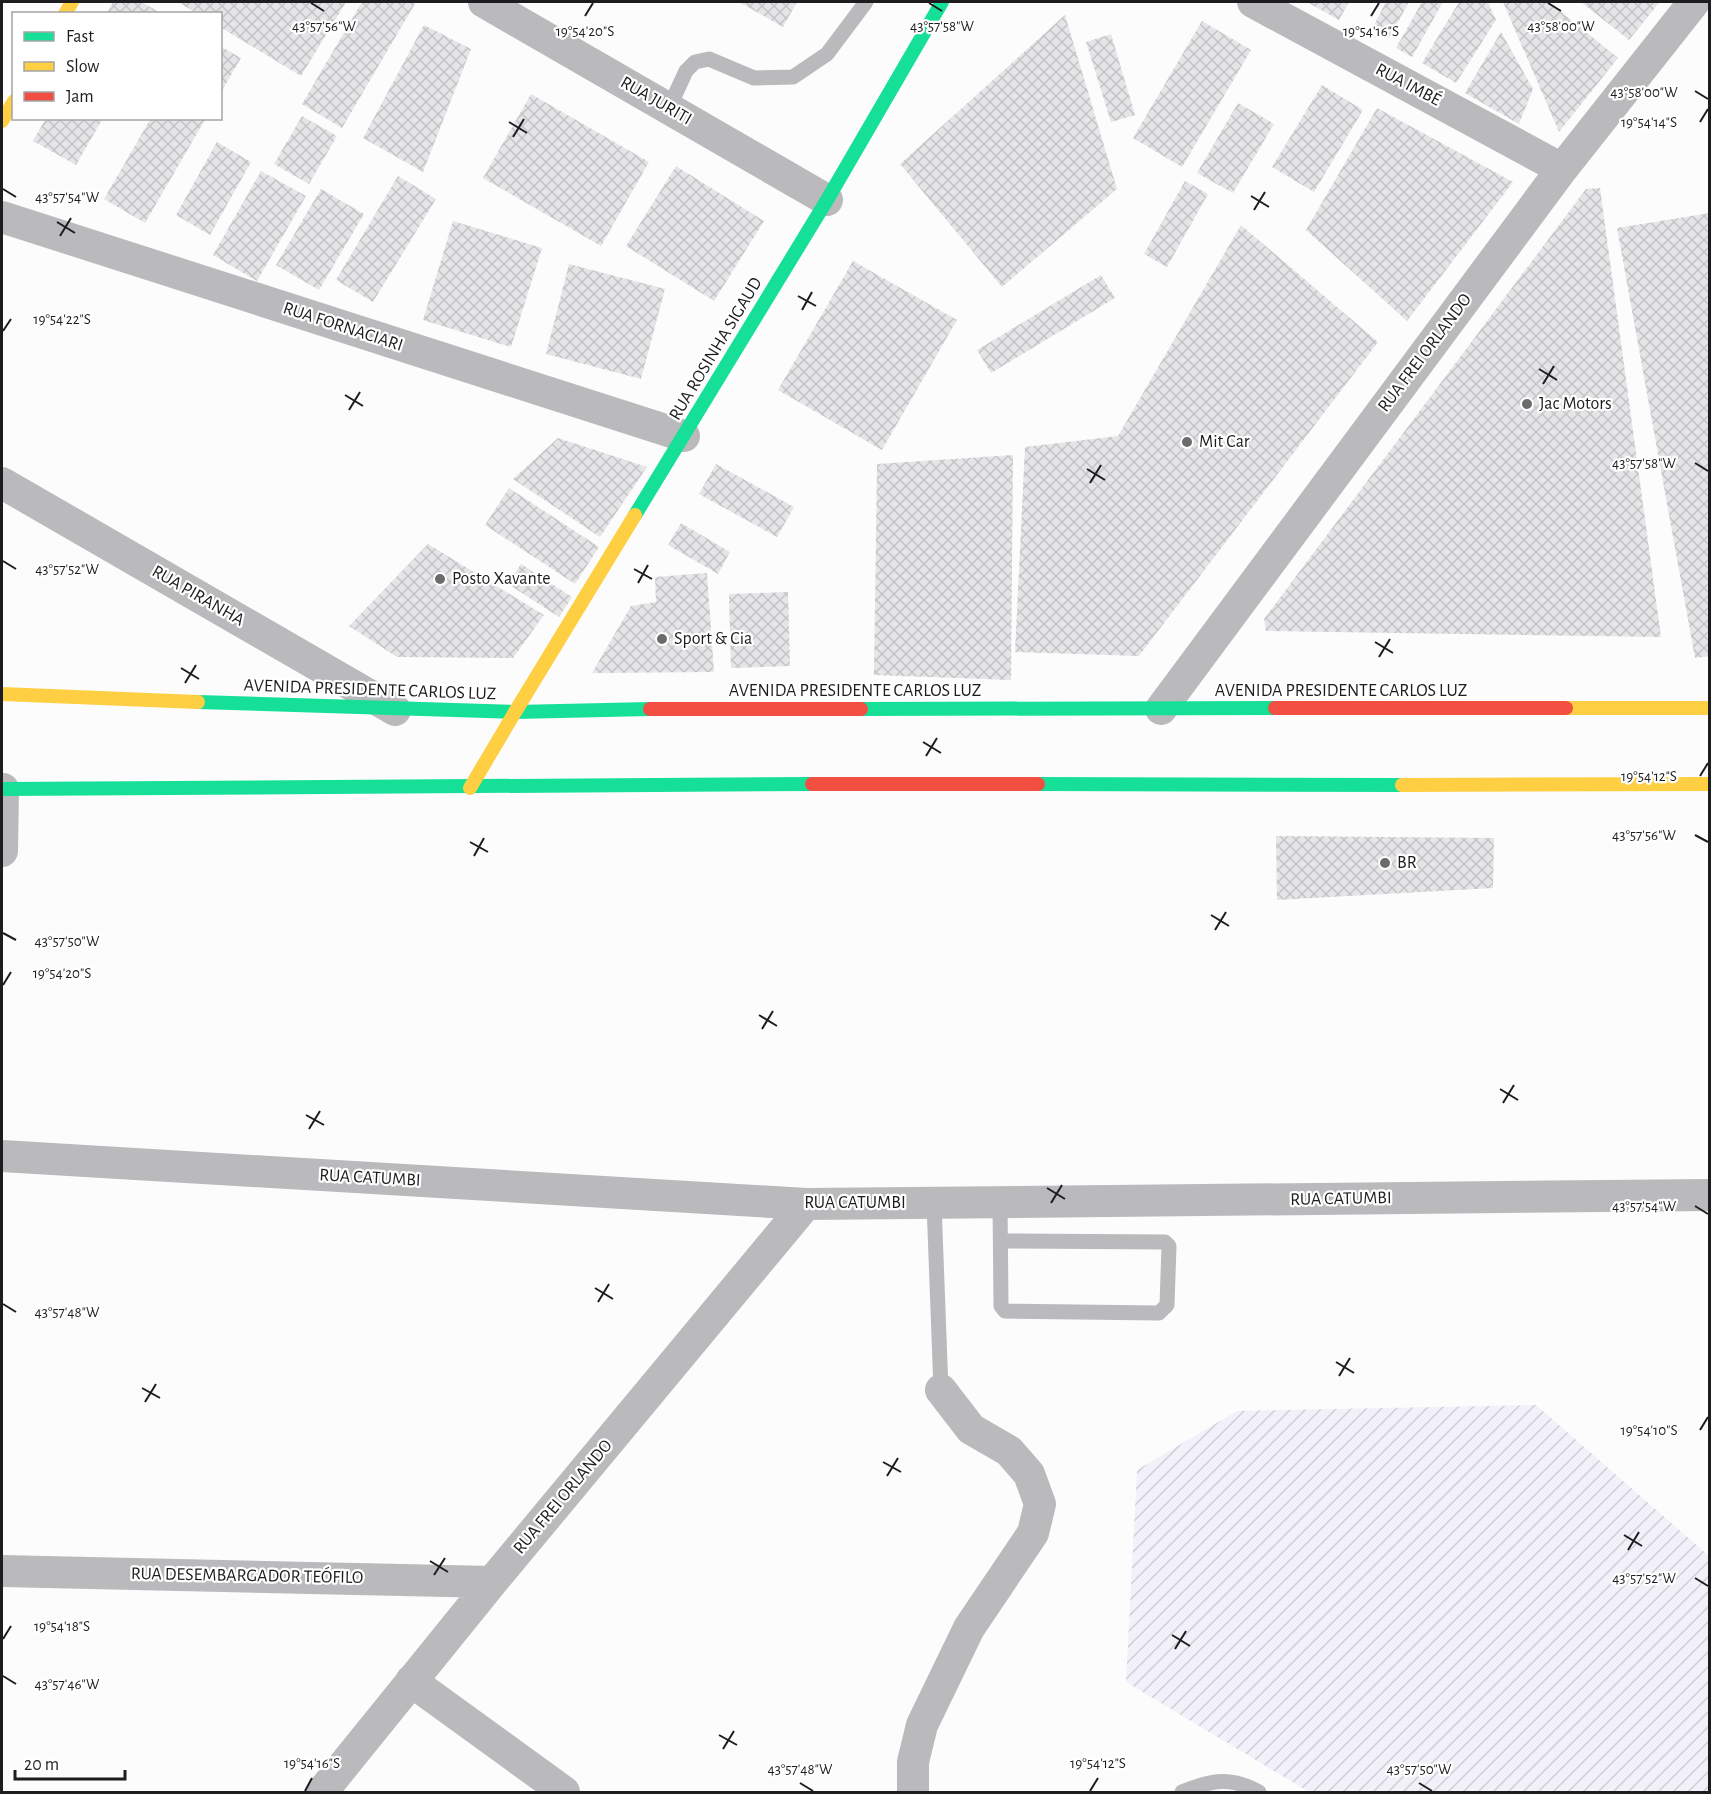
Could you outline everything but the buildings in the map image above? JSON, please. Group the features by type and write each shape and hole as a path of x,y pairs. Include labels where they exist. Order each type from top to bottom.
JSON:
{"main road":[{"name":"RUA ROSINHA SIGAUD","path":"470,788 827,200 942,2"},
{"path":"2,121 12,104"},
{"name":"AVENIDA PRESIDENTE CARLOS LUZ","path":"2,694 395,710 515,712 614,709 1710,708"},
{"path":"2,789 470,788 947,782 1154,786 1710,784"}],"street":[{"name":"RUA JURITI","path":"484,2 827,200"},
{"name":"RUA IMBÉ","path":"1253,2 1563,169"},
{"name":"RUA FREI ORLANDO","path":"1161,709 1563,169 1694,2"},
{"name":"RUA FORNACIARI","path":"2,218 684,436"},
{"name":"RUA PIRANHA","path":"2,483 395,710"},
{"path":"2,789 2,851"},
{"name":"RUA CATUMBI","path":"2,1156 806,1204 1710,1195"},
{"name":"RUA FREI ORLANDO","path":"322,1792 492,1582 806,1204"},
{"path":"913,1792 913,1762 922,1725 969,1628 1033,1533 1040,1504 1029,1474 1009,1451 971,1429 941,1390"},
{"name":"RUA DESEMBARGADOR TEÓFILO","path":"2,1571 492,1582"},
{"path":"411,1681 564,1792"}],"lane":[{"path":"669,108 686,71 695,62 708,59 754,78 793,77 827,54 866,2"},
{"path":"1000,1202 1001,1306 1005,1311 1159,1313 1167,1305 1169,1246 1165,1242 1001,1241"},
{"path":"934,1203 941,1390"},
{"path":"1182,1792 1201,1784 1222,1781 1241,1782 1259,1792"}],"shaded area":[{"path":"1536,1405 1709,1556 1709,1792 1309,1792 1126,1682 1137,1470 1237,1411"}],"traffic: fast":[{"path":"635,515 827,200 942,2"},
{"path":"198,702 515,712 650,709"},
{"path":"861,709 1275,708"},
{"path":"2,789 812,784"},
{"path":"1038,784 1402,785"}],"traffic: slow":[{"path":"66,12 72,2"},
{"path":"2,121 12,104"},
{"path":"515,712 635,515"},
{"path":"2,694 198,702"},
{"path":"1566,708 1710,708"},
{"path":"470,788 515,712"},
{"path":"1402,785 1710,784"}],"traffic: jam":[{"path":"1275,708 1566,708"},
{"path":"650,709 861,709"},
{"path":"812,784 1038,784"}],"place":[{"name":"Jac Motors","path":"1527,404"},
{"name":"Mit Car","path":"1187,442"},
{"name":"Posto Xavante","path":"440,579"},
{"name":"Sport & Cia","path":"662,639"},
{"name":"BR","path":"1385,863"}]}
